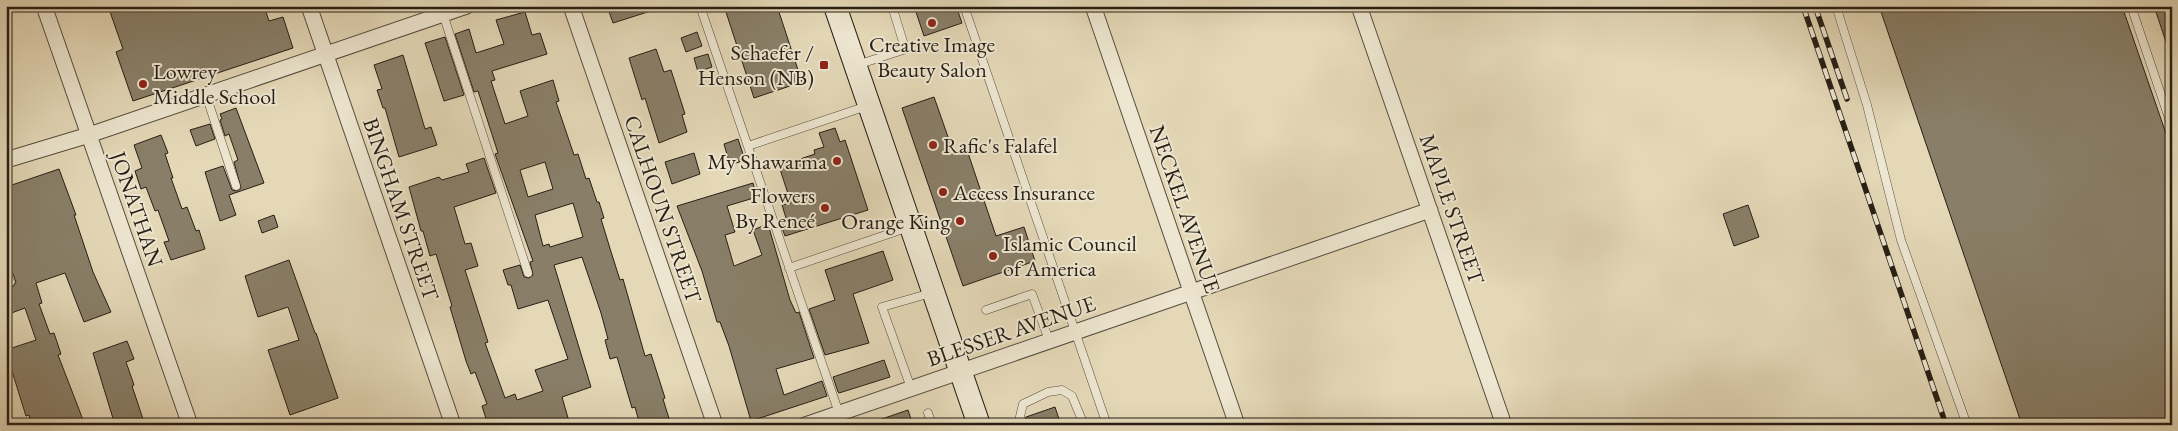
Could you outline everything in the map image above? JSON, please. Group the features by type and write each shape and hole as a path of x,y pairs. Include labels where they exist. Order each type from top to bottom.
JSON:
{"main road":[{"path":"835,6 979,425"}],"street":[{"name":"JONATHAN","path":"44,6 190,425"},
{"name":"BINGHAM STREET","path":"309,6 453,425"},
{"path":"6,160 206,96 467,6"},
{"name":"CALHOUN STREET","path":"571,6 715,425"},
{"name":"NECKEL AVENUE","path":"1093,6 1237,425"},
{"name":"MAPLE STREET","path":"1359,6 1504,425"},
{"name":"BLESSER AVENUE","path":"805,425 841,419 911,388 1430,210"}],"lane":[{"path":"700,6 841,419"},
{"path":"855,66 903,50 904,45 892,6"},
{"path":"964,6 1107,425"},
{"path":"1836,6 1867,105 1901,240 1967,425"},
{"path":"2131,6 2172,127"},
{"path":"444,14 528,273"},
{"path":"206,96 236,186"},
{"path":"748,146 869,106"},
{"path":"790,268 910,226"},
{"path":"6,272 10,282"},
{"path":"911,388 882,307 933,292"},
{"path":"986,310 1032,294 1049,340"},
{"path":"1018,425 1023,404 1048,392 1062,390 1072,396 1084,425"},
{"path":"928,413 932,425"}],"building":[{"name":"Lowrey Middle School","path":"108,6 264,6 269,21 283,17 293,48 133,101 116,52 123,49"},
{"path":"607,6 657,6 657,9 613,23"},
{"path":"724,6 777,6 802,82 754,98"},
{"path":"914,6 956,6 962,23 924,36"},
{"path":"1879,6 2122,6 2172,151 2172,425 2022,425"},
{"path":"2154,6 2172,6 2172,51 2169,51"},
{"path":"525,12 532,35 540,33 547,54 492,71 495,80 491,81 505,124 528,116 520,91 553,80 559,101 556,102 574,155 578,154 586,179 589,178 597,202 599,202 604,218 601,219 620,280 623,279 645,356 651,354 665,398 663,399 671,425 640,425 635,407 632,408 617,357 610,359 605,340 608,339 601,313 582,257 554,265 591,387 562,397 570,425 488,425 482,406 487,404 475,372 471,374 466,361 436,254 430,256 409,187 439,177 442,180 469,172 466,164 484,158 496,193 454,207 465,244 471,243 478,266 465,270 488,342 485,343 505,398 515,394 517,400 543,391 535,370 568,359 548,300 518,309 511,285 508,285 503,270 520,265 524,277 529,278 533,275 530,262 533,261 495,154 498,153 478,91 474,92 455,34 469,29 476,53 504,44 496,20","holes":["545,162 553,189 528,197 520,170","573,203 583,237 550,247 549,244 543,246 535,215"]},
{"path":"697,32 702,46 686,52 681,38"},
{"path":"445,37 464,95 444,101 425,43"},
{"path":"656,49 664,72 671,70 685,114 682,115 687,132 659,143 645,98 642,100 629,58"},
{"path":"708,54 712,67 698,72 694,58"},
{"path":"403,55 425,129 431,127 437,145 399,157 385,108 383,108 377,90 382,89 374,65"},
{"path":"934,97 954,154 967,150 996,236 1024,227 1035,261 963,286 902,108"},
{"path":"236,108 264,183 229,195 236,215 220,221 205,172 223,166 232,190 237,191 241,188 234,162 238,160 229,134 225,136 220,120 222,119 220,114"},
{"path":"210,124 215,139 196,146 190,130"},
{"path":"835,128 840,142 845,140 868,210 785,236 779,220 786,218 782,205 791,203 779,166 815,154 814,150 824,147 819,133"},
{"path":"161,135 168,153 165,154 173,178 171,178 182,209 187,207 196,231 199,230 205,249 171,260 164,242 169,241 158,210 155,211 146,187 141,189 135,171 142,168 134,145"},
{"path":"738,139 745,160 730,165 724,144"},
{"path":"694,153 700,174 672,184 665,162"},
{"path":"59,169 76,215 74,215 93,272 111,312 84,322 65,273 36,283 42,303 39,304 50,334 54,333 61,354 58,355 85,425 32,425 29,415 26,416 6,352 6,350 36,340 25,308 6,315 6,286 13,287 16,282 11,269 6,266 6,187"},
{"path":"753,183 757,197 727,206 735,232 725,235 734,266 762,255 753,230 768,224 790,300 796,313 799,312 814,358 776,369 784,395 822,381 827,396 751,421 729,346 720,322 717,322 702,271 677,206"},
{"path":"1748,205 1759,237 1734,246 1723,214"},
{"path":"274,215 278,227 262,233 258,221"},
{"path":"883,251 893,280 853,294 869,343 825,355 809,309 835,300 825,270"},
{"path":"289,260 338,398 290,415 268,350 299,340 288,307 258,317 245,276"},
{"path":"127,341 134,359 126,362 145,425 115,425 93,353"},
{"path":"884,360 890,377 838,392 833,377"},
{"path":"1055,407 1061,425 1024,425 1026,417"},
{"path":"908,410 913,425 873,425 873,422"}],"railway":[{"path":"1803,6 1946,425"},
{"path":"1815,6 1847,99"}],"place":[{"name":"Creative Image Beauty Salon","path":"932,23"},
{"name":"Schaefer / Henson (NB)","path":"824,65"},
{"name":"Lowrey Middle School","path":"143,84"},
{"name":"Rafic's Falafel","path":"933,145"},
{"name":"My Shawarma","path":"837,161"},
{"name":"Access Insurance","path":"943,192"},
{"name":"Flowers By Reneé","path":"825,208"},
{"name":"Orange King","path":"960,221"},
{"name":"Islamic Council of America","path":"993,256"}]}
